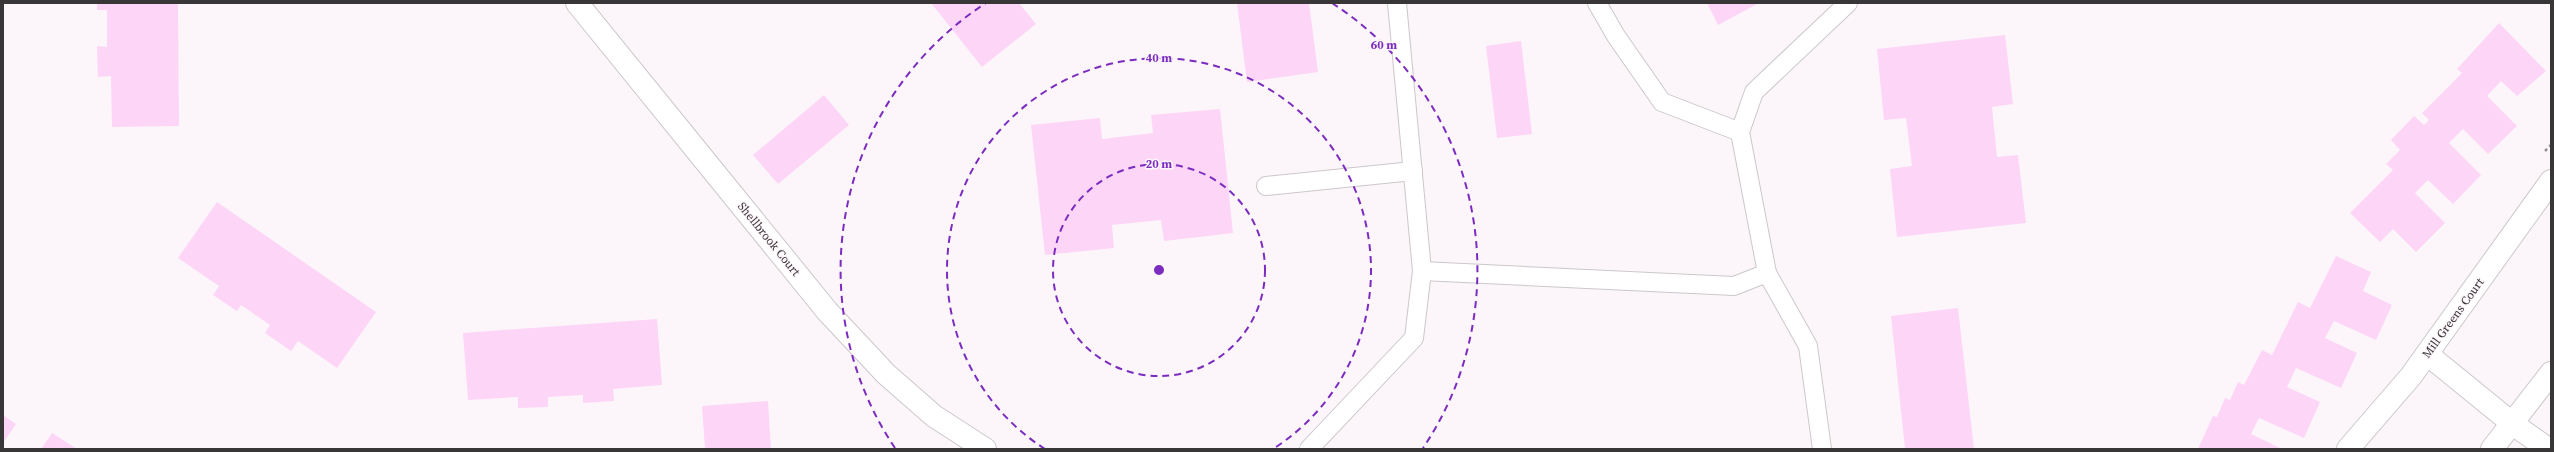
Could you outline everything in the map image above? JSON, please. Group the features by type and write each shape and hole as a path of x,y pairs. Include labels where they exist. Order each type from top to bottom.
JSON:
{"street":[{"name":"Shellbrook Court","path":"577,3 828,311 886,374 934,416 985,449"},
{"name":"Mill Greens Court","path":"2348,449 2427,354 2551,180"},
{"path":"2427,354 2513,424 2548,449"},
{"path":"2492,449 2513,424 2551,373"}],"lane":[{"path":"1310,449 1414,338 1422,271 1397,3"},
{"path":"1597,3 1616,36 1662,102 1740,132"},
{"path":"1822,449 1808,346 1767,273 1740,132 1754,92 1848,3"},
{"path":"1266,186 1413,171"},
{"path":"1422,271 1734,286 1767,273"}],"building":[{"path":"97,3 178,3 179,126 112,127 111,76 98,77 97,46 107,47 107,10 97,10"},
{"path":"931,3 1019,3 1036,24 982,67"},
{"path":"1237,3 1309,3 1318,72 1247,82"},
{"path":"1707,3 1759,3 1718,25"},
{"path":"2499,23 2546,71 2517,96 2501,81 2487,96 2517,126 2488,154 2463,129 2449,143 2481,175 2453,204 2428,180 2415,193 2445,223 2416,252 2393,229 2380,242 2350,213 2393,170 2386,164 2400,150 2391,140 2414,116 2424,125 2429,120 2422,113 2462,73 2457,69"},
{"path":"2005,35 2013,104 1992,107 1997,157 2018,155 2026,223 1897,237 1890,169 1912,166 1906,118 1884,120 1877,49"},
{"path":"1521,41 1532,134 1497,138 1486,46"},
{"path":"824,95 849,125 778,184 753,155"},
{"path":"1220,109 1233,233 1164,241 1161,220 1112,225 1114,248 1045,255 1031,125 1100,118 1102,139 1153,133 1151,115"},
{"path":"217,202 376,312 337,368 298,341 291,351 265,333 270,325 241,305 237,311 213,295 219,286 178,258"},
{"path":"2336,256 2371,272 2363,291 2392,305 2376,340 2334,321 2325,338 2357,353 2341,388 2296,368 2287,387 2320,402 2304,438 2259,418 2251,434 2282,449 2198,449 2213,416 2217,417 2225,398 2230,400 2238,382 2244,385 2262,350 2272,355 2298,302 2310,308"},
{"path":"1958,308 1974,449 1905,449 1891,316"},
{"path":"657,319 662,385 613,389 614,401 583,403 583,395 548,397 548,407 518,408 518,397 468,400 463,333"},
{"path":"768,401 771,449 705,449 702,406"},
{"path":"3,415 16,424 3,443"},
{"path":"52,433 77,449 41,449"}]}
